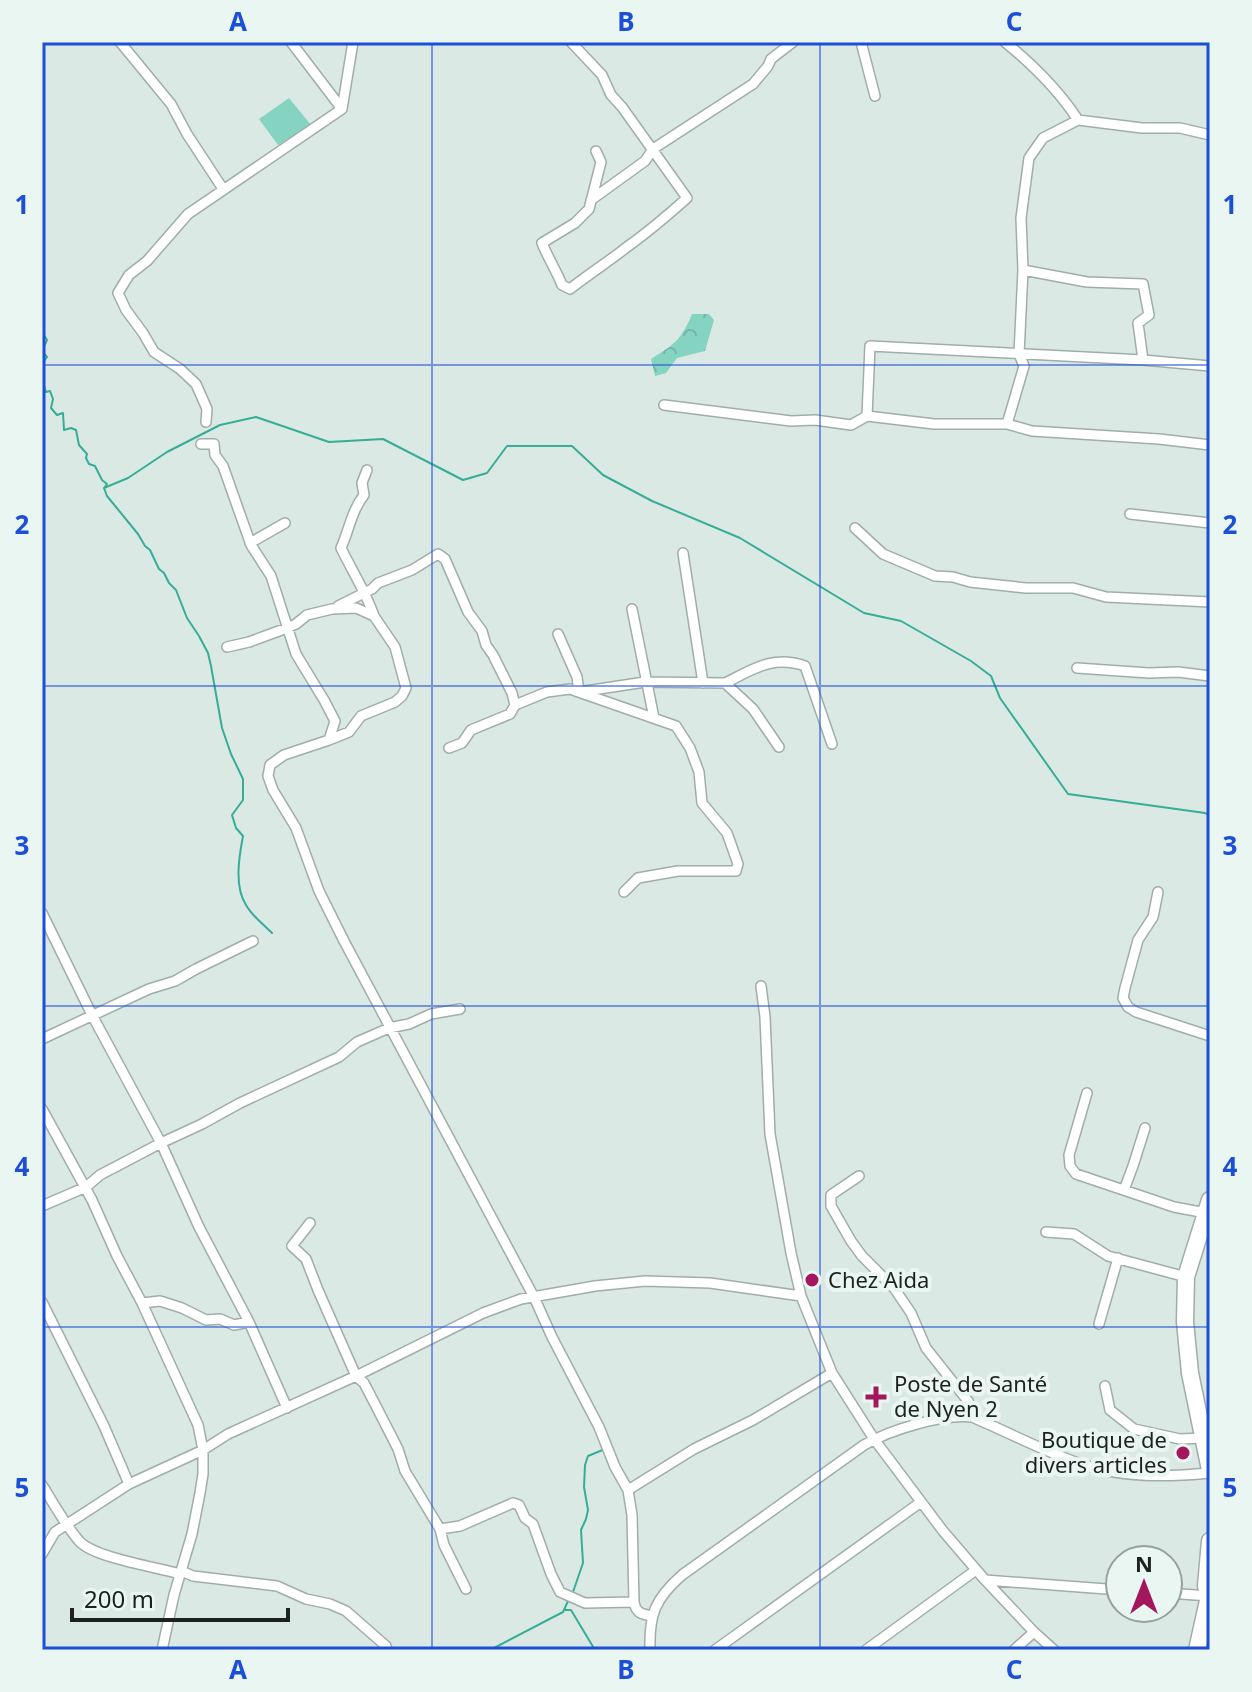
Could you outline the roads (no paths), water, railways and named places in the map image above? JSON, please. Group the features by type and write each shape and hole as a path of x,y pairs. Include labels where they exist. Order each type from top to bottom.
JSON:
{"highway":[{"path":"1208,1207 1186,1277 1185,1322 1187,1353 1210,1471"},
{"path":"1197,1650 1207,1597 1210,1541"},
{"path":"1190,1650 1207,1597"}],"street":[{"path":"120,42 171,104 223,189"},
{"path":"291,42 342,109"},
{"path":"206,422 207,409 196,384 154,352 118,293 129,275 147,261 188,214 342,109 353,42"},
{"path":"571,42 602,75 611,95 687,198 657,225 570,289 562,285 542,243 575,223 589,209 601,162 596,151"},
{"path":"591,200 645,161 653,149 753,84 771,59 793,42"},
{"path":"861,42 875,96"},
{"path":"1005,42 1037,69 1067,102 1078,120"},
{"path":"1007,424 1024,366 1019,354 1023,270 1021,218 1029,158 1043,138 1078,120 1142,128 1180,128 1210,135"},
{"path":"1023,270 1087,282 1143,284 1149,315 1138,323 1143,360"},
{"path":"867,416 870,346 1210,366"},
{"path":"664,405 791,421 815,420 851,425 867,416 934,424 1007,424 1032,431 1210,445"},
{"path":"201,444 214,444 215,455 223,466 250,543 271,576 296,654 335,721 329,740"},
{"path":"367,470 362,483 364,495 357,503 341,548 366,593 374,616 395,647 406,688 395,702 361,716 349,732 284,755 270,765 268,776 296,828 319,891 534,1297 628,1490 632,1515 635,1608 639,1613 652,1616"},
{"path":"1130,514 1210,523"},
{"path":"250,543 285,523"},
{"path":"855,528 883,554 935,576 1026,588 1073,588 1106,597 1210,602"},
{"path":"683,553 703,683"},
{"path":"332,609 438,554 445,559 468,612 482,631 515,705"},
{"path":"227,647 287,628 307,615 332,609 356,608 374,616"},
{"path":"632,609 654,718"},
{"path":"558,634 577,677 579,692"},
{"path":"579,692 645,682 725,683 769,662 789,661 805,666 832,744"},
{"path":"1077,668 1210,676"},
{"path":"725,683 753,709 779,747"},
{"path":"449,748 462,743 471,730 510,714 515,705 547,692 570,689 676,726 690,748 699,772 702,803 727,833 738,864 736,871 678,871 638,878 624,892"},
{"path":"1158,892 1153,917 1135,949 1123,998 1128,1007 1136,1012 1210,1036"},
{"path":"42,913 92,1015 161,1143 199,1227 249,1322 287,1408"},
{"path":"42,1039 149,989 175,981 253,941"},
{"path":"761,986 770,1134 801,1296 832,1373 874,1439 943,1531 985,1580 1054,1650"},
{"path":"42,1206 86,1187 100,1175 252,1097 339,1057 357,1042 431,1014 460,1009"},
{"path":"1087,1093 1069,1155 1070,1166 1076,1174 1174,1207 1208,1207"},
{"path":"42,1109 86,1187 198,1425 203,1450 200,1493 162,1650"},
{"path":"1124,1190 1145,1128"},
{"path":"859,1176 831,1195 831,1206 862,1256 894,1288 911,1313 926,1348 968,1401 972,1417"},
{"path":"310,1223 292,1246 306,1259 356,1376 364,1383 398,1449 405,1471 440,1529 444,1545 466,1589"},
{"path":"1046,1232 1074,1234 1108,1256 1186,1277"},
{"path":"1099,1324 1118,1258"},
{"path":"42,1554 55,1532 66,1523 129,1484 483,1313 521,1299 645,1281 710,1283 801,1296"},
{"path":"142,1303 160,1301 206,1320 220,1319 234,1325 249,1322"},
{"path":"42,1302 104,1426 129,1484"},
{"path":"628,1490 694,1449 753,1420 832,1373"},
{"path":"1105,1386 1110,1410 1134,1429 1180,1439 1204,1438"},
{"path":"657,1650 650,1650 652,1616 659,1600 682,1575 874,1439 905,1428 958,1416 972,1417 1056,1454 1109,1471 1139,1476 1169,1476 1210,1471"},
{"path":"42,1485 82,1544 99,1554 193,1576 277,1586 346,1611 387,1650"},
{"path":"715,1650 921,1502"},
{"path":"440,1529 460,1526 513,1503 519,1505 525,1518 533,1524 560,1592 585,1603 634,1602"},
{"path":"866,1650 976,1570"},
{"path":"985,1580 1104,1589"},
{"path":"1184,1595 1207,1597"},
{"path":"1014,1650 1034,1632"}],"waterway":[{"path":"42,332 47,340 42,351 47,357 42,364"},
{"path":"42,367 42,378"},
{"path":"42,380 46,392 50,391 53,399 51,408 57,415 63,413 64,430 76,430 79,445 87,454 89,464 95,466 107,484 104,488 107,496 150,550 159,569 176,590 187,618 208,653 222,728 243,779 243,800 232,815 236,828 243,836 239,862 240,889 248,909 272,933"},
{"path":"104,488 128,478 167,452 220,425 256,417 329,442 383,439 463,480 487,473 507,446 572,446 603,475 652,501 740,538 864,613 901,621 971,661 991,676 1000,698 1068,794 1210,816"},
{"path":"573,1592 583,1563 581,1530 588,1510 584,1487 585,1465 588,1456 605,1449"},
{"path":"487,1650 563,1612 568,1601"},
{"path":"564,1610 571,1610 595,1650"}],"place":[{"name":"Chez Aida","path":"812,1280"},
{"name":"Poste de Santé de Nyen 2","path":"876,1397"},
{"name":"Boutique de divers articles","path":"1183,1453"}]}
